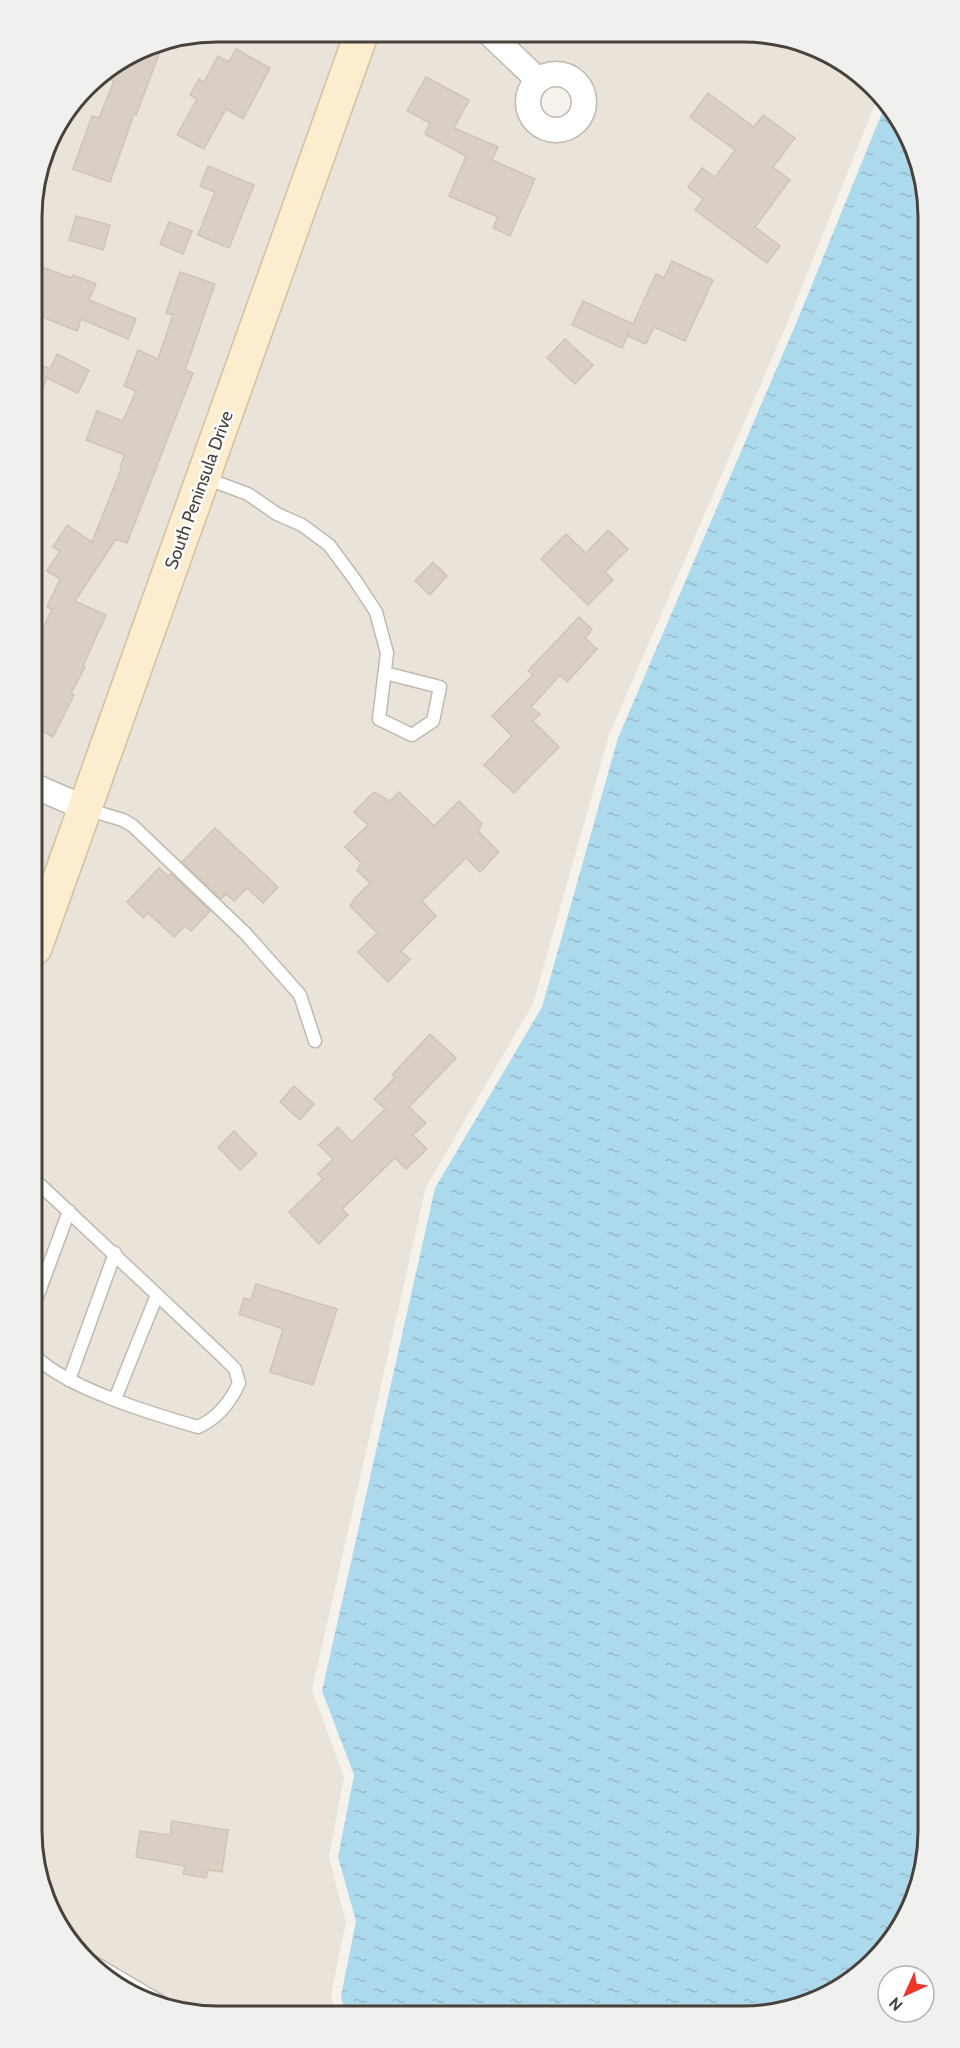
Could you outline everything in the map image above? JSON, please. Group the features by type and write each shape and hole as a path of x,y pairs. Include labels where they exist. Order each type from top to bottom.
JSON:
{"main road":[{"name":"South Peninsula Drive","path":"42,928 358,42"}],"street":[{"path":"498,42 538,80"},
{"path":"42,789 85,808"}],"lane":[{"path":"204,478 248,494 277,514 302,525 329,545 376,612 387,653 379,719 412,735 433,722 441,687 385,673"},
{"path":"85,808 123,820 133,826 245,933 300,995 315,1041"},
{"path":"42,1186 236,1369 239,1383 230,1401 209,1422 198,1427 115,1399 69,1380 42,1361"},
{"path":"42,1284 69,1211"},
{"path":"69,1380 115,1253"},
{"path":"115,1399 157,1295"}],"shaded area":[{"path":"346,42 77,791 42,776 42,206 45,183 55,150 65,130 93,93 120,72 150,55 194,43"},
{"path":"369,42 480,42 523,83 519,90 517,107 522,123 531,132 546,140 568,139 584,129 594,114 596,96 592,84 582,71 567,64 550,63 541,66 516,42 766,43 799,51 820,60 858,85 876,103 792,312 609,735 533,1004 426,1187 312,1690 344,1777 329,1857 346,1922 331,1995 333,2006 206,2006 161,1997 140,1988 111,1970 93,1955 78,1937 55,1898 48,1876 43,1854 42,1831 42,959"},
{"path":"42,803 68,814 42,881"}],"water":[{"path":"882,112 905,150 917,194 918,217 918,1842 915,1865 900,1908 867,1955 830,1983 788,2000 766,2005 743,2006 343,2006 341,1996 356,1921 338,1857 354,1775 322,1691 435,1188 542,1007 618,738 800,314"}],"building":[{"path":"236,49 270,68 243,119 226,109 204,149 177,135 197,99 190,95 199,79 204,82 218,56 229,62"},
{"path":"160,52 136,115 134,114 110,182 73,169 92,116 99,118 114,81 110,79 140,60"},
{"path":"426,77 469,100 454,128 498,147 492,160 535,179 510,236 493,228 498,217 449,196 466,156 425,134 430,123 407,111"},
{"path":"708,93 754,127 763,115 795,138 773,167 790,180 755,227 780,246 767,263 695,210 703,199 688,187 702,168 715,177 735,150 690,117"},
{"path":"208,166 254,185 229,248 198,235 215,192 200,186"},
{"path":"76,216 110,225 103,250 69,240"},
{"path":"169,222 192,231 183,254 160,244"},
{"path":"672,261 713,280 685,341 654,327 646,344 628,336 622,348 572,325 583,301 633,324 656,274 664,278"},
{"path":"42,267 71,278 73,275 96,284 89,300 136,319 128,339 81,319 77,331 42,317"},
{"path":"180,272 215,284 185,370 193,373 127,543 116,539 75,601 106,615 83,666 85,667 71,693 74,695 53,737 42,731 42,641 44,637 42,631 52,609 47,607 60,579 47,571 60,551 53,547 67,525 92,542 125,455 86,440 97,411 123,421 136,391 124,386 138,350 158,359 173,315 166,313"},
{"path":"565,339 593,365 575,384 547,358"},
{"path":"57,354 89,370 78,393 47,378 42,389 42,365 50,369"},
{"path":"608,530 628,549 605,572 613,580 588,605 541,559 566,534 586,553"},
{"path":"433,562 447,576 430,595 415,581"},
{"path":"579,617 592,629 585,638 597,649 567,682 560,675 531,707 540,714 533,721 559,747 514,793 484,765 512,736 492,716 533,675 528,671"},
{"path":"374,792 390,801 399,792 434,826 459,801 482,824 478,831 499,852 480,872 466,858 422,901 436,916 401,951 410,959 388,982 358,952 377,933 350,906 370,883 357,870 361,863 345,847 368,825 354,812"},
{"path":"215,828 278,887 263,903 247,888 234,901 226,894 221,899 182,862"},
{"path":"159,868 168,876 171,874 210,911 191,931 185,926 174,937 148,913 143,918 127,902"},
{"path":"430,1034 456,1058 409,1107 426,1123 413,1135 427,1149 406,1169 395,1158 342,1209 348,1215 319,1244 289,1212 323,1179 318,1174 333,1159 319,1145 338,1127 352,1142 385,1109 374,1099 395,1078 392,1075"},
{"path":"294,1086 314,1104 300,1120 280,1102"},
{"path":"234,1131 257,1154 240,1170 218,1147"},
{"path":"256,1284 337,1309 313,1385 270,1372 283,1329 239,1314 244,1298 251,1300"},
{"path":"172,1821 228,1830 222,1872 208,1870 206,1878 183,1874 185,1866 136,1857 140,1831 170,1835"}]}
